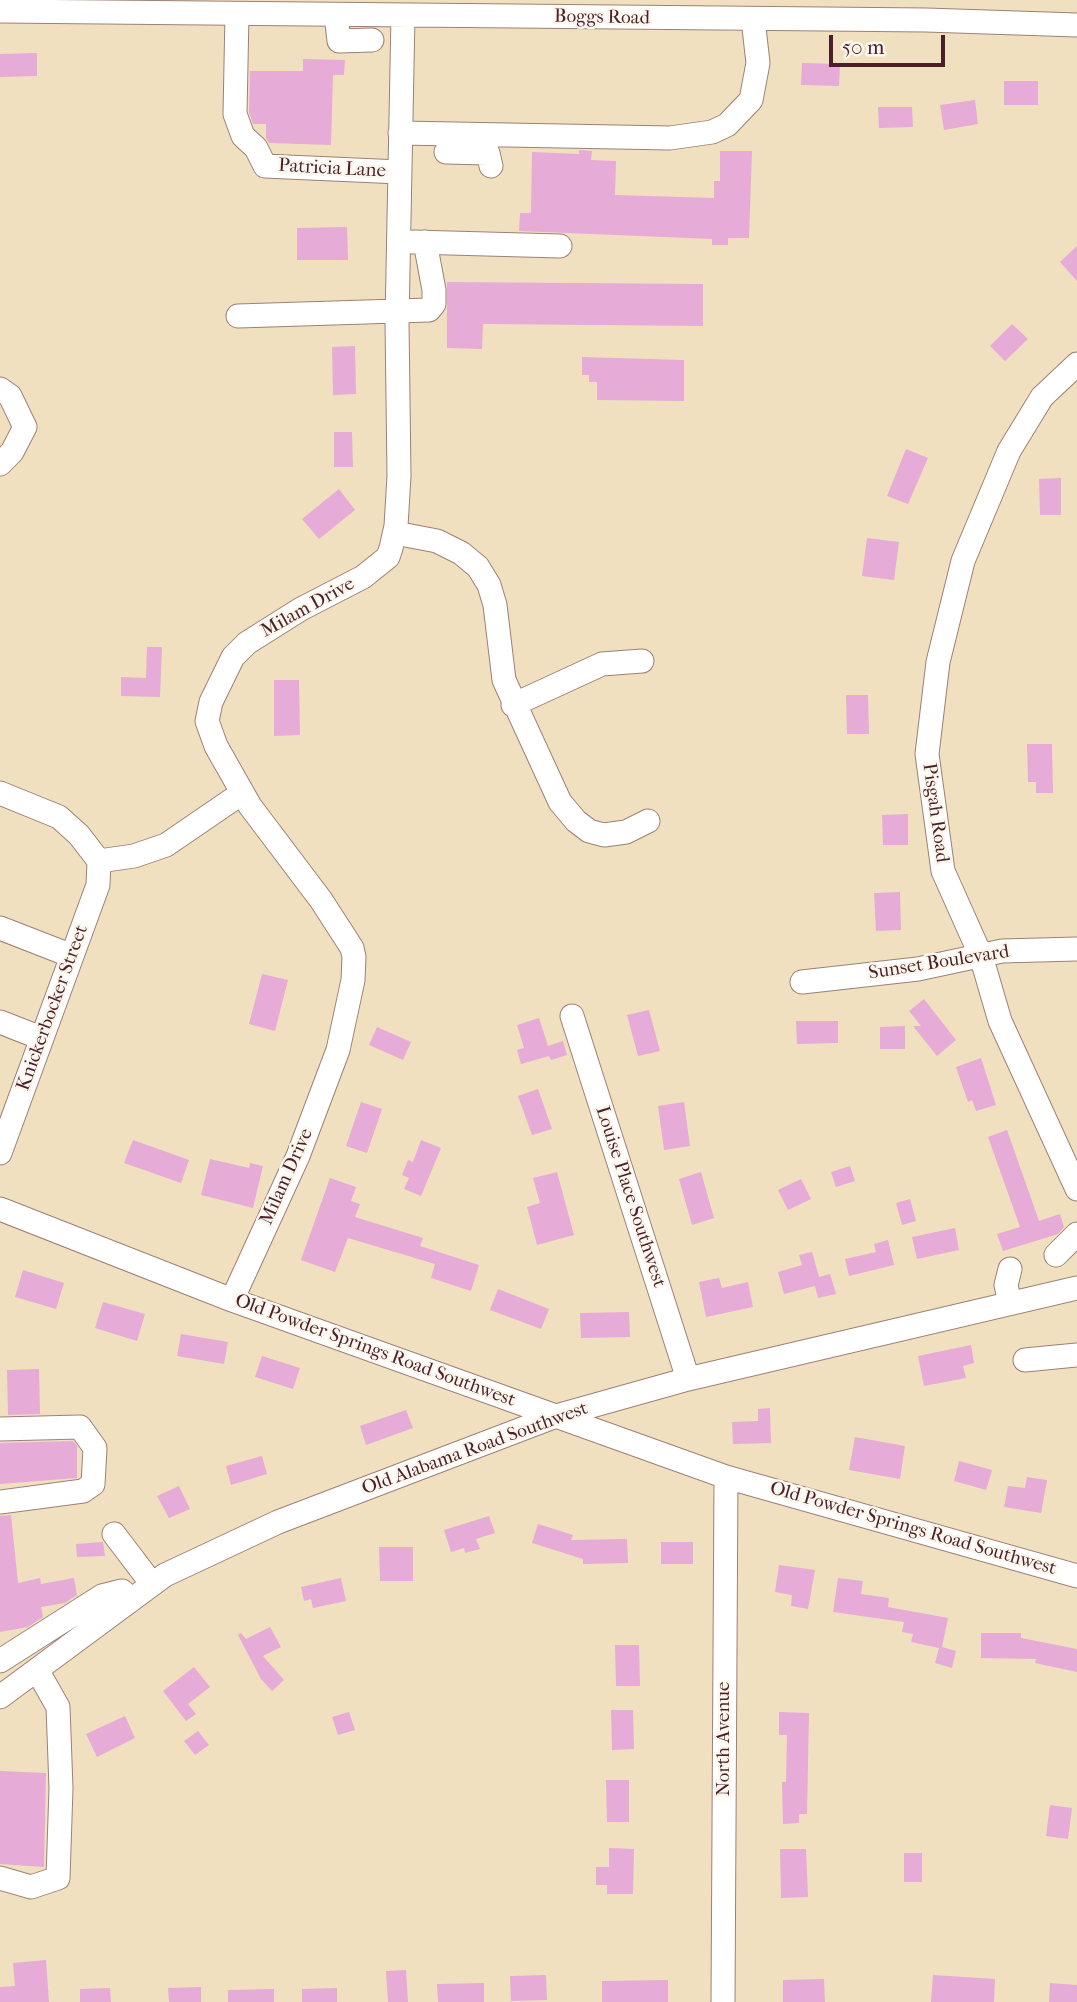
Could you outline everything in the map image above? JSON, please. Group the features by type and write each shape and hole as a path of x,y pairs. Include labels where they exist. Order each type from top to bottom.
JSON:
{"street":[{"name":"Boggs Road","path":"0,11 403,16 601,9 753,19 926,10 1077,25"},
{"name":"Patricia Lane","path":"237,14 235,114 243,136 256,148 265,166 400,172"},
{"path":"337,15 339,41 372,40"},
{"name":"Milam Drive","path":"232,1300 298,1156 326,1083 338,1049 354,967 352,948 242,793 216,746 207,721 211,702 225,670 247,643 301,609 363,577 388,557 395,533 400,476 398,310 403,16"},
{"path":"400,132 670,138 712,132 727,125 751,100 758,63 753,19"},
{"path":"446,152 488,153 491,166"},
{"path":"400,241 560,246"},
{"path":"238,316 433,308 432,274 425,242"},
{"name":"Pisgah Road","path":"1077,364 1042,397 1009,451 963,561 938,662 927,754 943,872 981,956 1000,1021 1077,1189"},
{"path":"0,389 10,396 25,427 12,452 0,464"},
{"path":"395,533 437,541 461,553 478,567 489,585 495,605 500,666 513,705 560,802 576,821 589,831 604,835 626,832 648,821"},
{"path":"513,705 602,664 642,660"},
{"path":"0,793 59,817 79,835 99,862 134,856 166,845 242,793"},
{"name":"Knickerbocker Street","path":"0,1153 98,885 99,862"},
{"path":"0,928 72,956"},
{"name":"Sunset Boulevard","path":"802,982 918,969 1002,951 1077,949"},
{"name":"Louise Place Southwest","path":"572,1016 688,1379"},
{"path":"0,1023 41,1038"},
{"name":"Old Powder Springs Road Southwest","path":"0,1209 232,1300 726,1477 1077,1576"},
{"path":"1056,1255 1077,1234"},
{"path":"1010,1269 1006,1285 1010,1303"},
{"name":"Old Alabama Road Southwest","path":"0,1697 164,1575 278,1522 555,1416 688,1379 1010,1303 1052,1302 1077,1288"},
{"path":"1025,1360 1077,1355"},
{"path":"0,1429 80,1427 95,1448 93,1484 83,1491 0,1502"},
{"name":"North Avenue","path":"723,2002 726,1477"},
{"path":"114,1534 152,1584"},
{"path":"0,1661 102,1596 122,1591 131,1600"},
{"path":"0,1878 31,1887 58,1878 58,1707 37,1670"}],"building":[{"path":"37,53 37,76 0,77 0,54"},
{"path":"303,59 345,60 344,75 333,75 331,145 269,143 266,138 266,124 253,124 249,112 250,71 303,71"},
{"path":"802,63 840,64 839,86 801,85"},
{"path":"1004,81 1038,81 1038,105 1004,105"},
{"path":"975,100 978,124 944,130 940,105"},
{"path":"878,107 912,107 913,127 879,128"},
{"path":"579,150 592,151 591,160 616,161 615,195 714,198 714,181 720,181 720,151 752,151 749,238 728,238 728,245 712,245 712,239 519,231 520,213 531,213 532,152 579,154"},
{"path":"347,227 348,260 297,260 297,228"},
{"path":"1077,246 1077,281 1060,262"},
{"path":"447,282 703,284 703,326 483,324 482,349 447,348"},
{"path":"1012,324 1028,339 1005,361 990,346"},
{"path":"355,346 356,394 333,395 332,347"},
{"path":"582,357 684,360 684,401 597,400 597,382 589,382 589,375 582,375"},
{"path":"334,432 352,432 353,467 334,467"},
{"path":"906,449 928,458 908,504 887,496"},
{"path":"1061,478 1061,515 1040,515 1039,479"},
{"path":"339,489 355,510 319,539 302,519"},
{"path":"867,538 899,542 894,580 862,576"},
{"path":"147,647 162,647 160,697 121,696 121,677 146,678"},
{"path":"274,680 299,680 300,735 274,736"},
{"path":"846,695 868,695 869,734 847,734"},
{"path":"1027,744 1052,744 1053,793 1036,793 1036,782 1028,782"},
{"path":"908,814 908,845 883,845 882,815"},
{"path":"900,892 901,930 876,931 874,893"},
{"path":"262,974 288,980 275,1031 249,1024"},
{"path":"924,999 956,1040 937,1056 913,1026 921,1026 909,1011"},
{"path":"649,1010 660,1051 638,1056 627,1015"},
{"path":"539,1018 548,1046 563,1041 567,1055 551,1060 549,1056 521,1064 517,1050 524,1048 517,1025"},
{"path":"796,1021 838,1021 838,1043 797,1044"},
{"path":"905,1026 905,1049 880,1049 880,1027"},
{"path":"377,1027 411,1042 403,1060 369,1045"},
{"path":"981,1058 996,1105 976,1111 972,1100 968,1102 956,1067"},
{"path":"538,1089 552,1129 532,1135 518,1096"},
{"path":"361,1102 382,1109 367,1153 346,1146"},
{"path":"684,1102 690,1146 664,1150 658,1106"},
{"path":"1007,1130 1039,1221 1060,1214 1064,1227 1058,1234 1003,1251 997,1234 1020,1227 988,1137"},
{"path":"133,1140 189,1160 181,1183 124,1163"},
{"path":"421,1140 441,1148 421,1196 404,1189 409,1178 402,1175 408,1160 413,1162"},
{"path":"210,1159 249,1168 250,1163 263,1166 253,1208 201,1195"},
{"path":"850,1166 855,1181 836,1187 831,1172"},
{"path":"557,1172 574,1235 537,1245 527,1207 540,1203 533,1178"},
{"path":"701,1172 714,1218 692,1225 679,1179"},
{"path":"330,1178 356,1187 351,1201 360,1204 355,1217 423,1238 420,1246 479,1265 471,1291 431,1278 435,1264 348,1238 335,1272 301,1260"},
{"path":"801,1179 811,1199 788,1210 778,1190"},
{"path":"910,1199 916,1221 902,1225 896,1203"},
{"path":"955,1228 959,1250 917,1259 912,1237"},
{"path":"888,1240 894,1265 849,1276 845,1259 876,1252 874,1244"},
{"path":"812,1252 819,1277 830,1274 836,1294 818,1298 815,1286 784,1294 778,1272 802,1265 799,1255"},
{"path":"23,1270 64,1283 56,1309 15,1297"},
{"path":"719,1278 722,1288 748,1282 753,1307 706,1317 699,1282"},
{"path":"498,1289 549,1309 541,1329 490,1310"},
{"path":"103,1302 145,1314 137,1341 95,1328"},
{"path":"629,1312 630,1337 581,1338 580,1313"},
{"path":"181,1334 228,1342 224,1364 177,1356"},
{"path":"971,1345 974,1363 963,1366 966,1378 924,1386 918,1356"},
{"path":"262,1356 300,1368 293,1389 255,1377"},
{"path":"39,1369 40,1414 8,1415 7,1370"},
{"path":"770,1408 771,1443 733,1444 732,1422 758,1421 758,1409"},
{"path":"406,1410 413,1428 366,1445 360,1426"},
{"path":"855,1437 905,1446 900,1479 849,1470"},
{"path":"73,1441 77,1446 77,1478 0,1484 0,1443"},
{"path":"262,1456 267,1474 231,1485 226,1466"},
{"path":"959,1461 992,1470 986,1490 954,1481"},
{"path":"1027,1477 1047,1480 1041,1513 1004,1507 1008,1486 1025,1488"},
{"path":"179,1486 190,1509 169,1518 157,1496"},
{"path":"11,1515 18,1583 40,1578 41,1584 74,1578 77,1595 65,1603 41,1607 43,1617 28,1627 0,1632 0,1516"},
{"path":"489,1516 495,1533 476,1539 480,1549 465,1553 464,1548 451,1552 444,1530"},
{"path":"538,1524 573,1535 571,1540 627,1539 628,1563 583,1564 583,1559 532,1543"},
{"path":"103,1542 105,1556 77,1557 76,1544"},
{"path":"661,1542 693,1542 693,1564 661,1564"},
{"path":"379,1547 413,1547 413,1581 380,1581"},
{"path":"779,1565 815,1570 808,1609 791,1606 792,1595 775,1592"},
{"path":"341,1578 346,1601 313,1608 311,1599 304,1601 301,1587"},
{"path":"838,1578 863,1581 861,1594 889,1598 888,1607 948,1618 942,1647 956,1651 952,1668 935,1663 939,1648 911,1642 913,1634 902,1632 904,1622 833,1612"},
{"path":"270,1627 281,1647 263,1656 284,1680 272,1691 261,1679 238,1635 241,1633 246,1639"},
{"path":"981,1633 1021,1633 1021,1638 1077,1649 1077,1672 1035,1663 1036,1659 981,1658"},
{"path":"615,1645 639,1645 640,1686 616,1686"},
{"path":"194,1667 210,1687 188,1704 196,1714 186,1721 163,1691"},
{"path":"611,1710 633,1710 634,1749 612,1750"},
{"path":"349,1712 355,1730 338,1735 332,1717"},
{"path":"779,1712 809,1713 807,1814 799,1814 799,1823 783,1824 782,1782 786,1782 787,1735 779,1735"},
{"path":"125,1716 135,1738 97,1757 86,1734"},
{"path":"198,1731 209,1745 195,1755 184,1741"},
{"path":"0,1771 46,1773 44,1867 0,1864"},
{"path":"606,1780 629,1780 629,1822 607,1822"},
{"path":"1050,1805 1072,1808 1068,1839 1046,1836"},
{"path":"609,1848 634,1849 633,1894 607,1894 607,1885 596,1885 596,1867 609,1867"},
{"path":"780,1849 806,1849 808,1897 781,1898"},
{"path":"904,1853 922,1853 922,1882 904,1882"},
{"path":"46,1960 49,2002 0,2002 0,1987 15,1986 13,1963"},
{"path":"406,1970 408,2002 388,2002 386,1971"},
{"path":"546,1975 547,2000 511,2001 510,1976"},
{"path":"933,1975 995,1979 994,2002 931,2002"},
{"path":"824,1979 825,2002 783,2002 783,1980"},
{"path":"668,1980 668,2002 602,2002 602,1981"},
{"path":"484,1983 484,2002 438,2002 437,1984"},
{"path":"1050,1983 1077,1985 1077,2002 1049,2002"},
{"path":"201,1987 201,2002 169,2002 168,1988"},
{"path":"110,1988 111,2002 80,2002 80,1989"},
{"path":"337,1988 337,2002 302,2002 302,1989"},
{"path":"274,1989 274,2002 228,2002 228,1990"}]}
